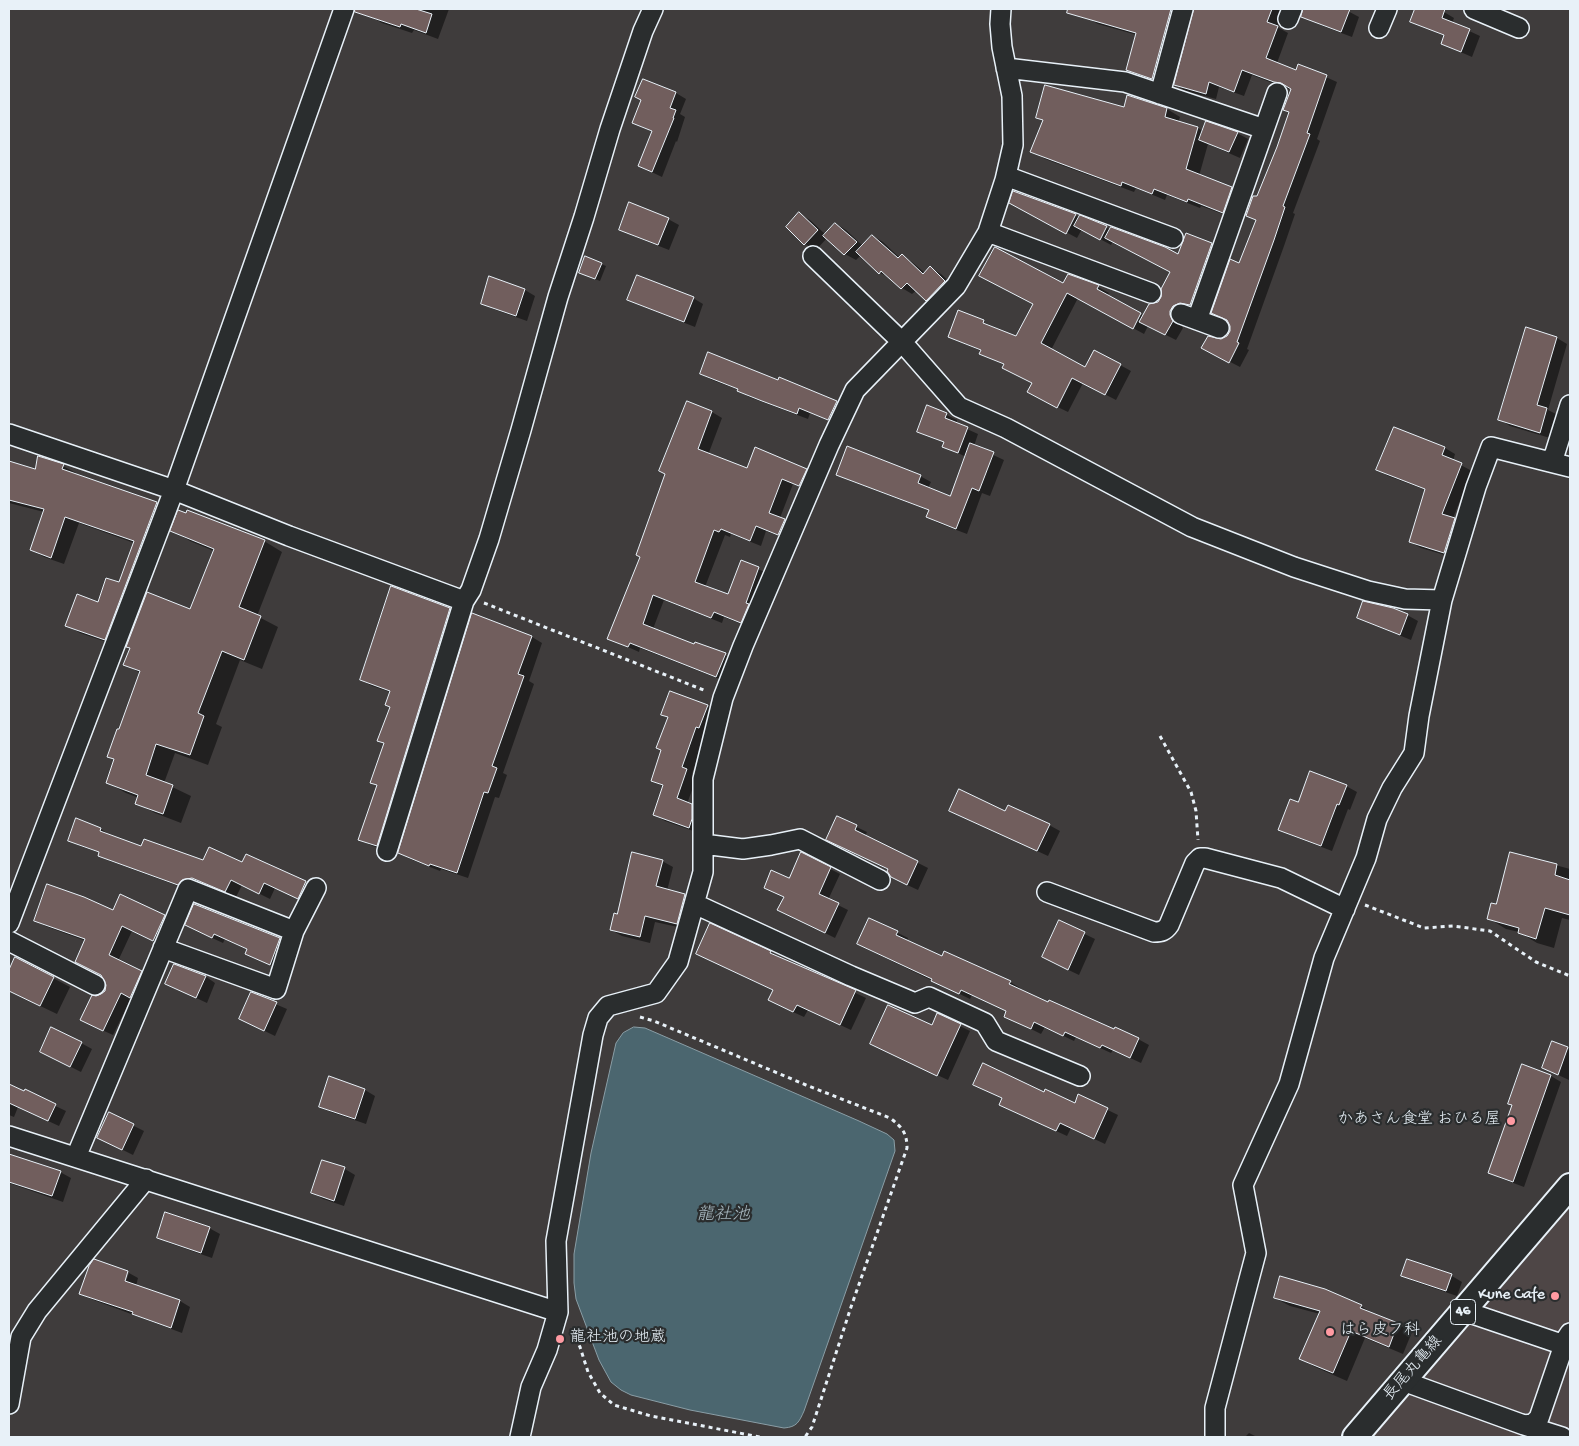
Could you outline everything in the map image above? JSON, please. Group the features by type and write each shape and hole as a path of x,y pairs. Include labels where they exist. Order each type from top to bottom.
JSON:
{"main road":[{"name":"長尾丸亀線","path":"1355,1437 1570,1186"}],"street":[{"path":"9,923 174,490 344,9"},
{"path":"388,851 464,600 471,590 489,539 522,430 558,297 610,128 642,31 653,9"},
{"path":"520,1437 531,1387 546,1350 558,1312 556,1241 593,1035 598,1018 608,1006 656,993 678,962 703,872 703,779 723,698 821,463 855,390 956,286 988,232 1006,176 1012,145 1012,96 1002,47 1001,9"},
{"path":"1160,94 1183,9"},
{"path":"1379,28 1387,9"},
{"path":"1474,9 1519,28"},
{"path":"1006,68 1125,82 1264,129"},
{"path":"1219,328 1189,317 1277,93"},
{"path":"1006,176 1173,238"},
{"path":"988,232 1151,293"},
{"path":"813,256 902,342 959,407 1006,428 1192,527 1294,567 1368,591 1405,599 1442,600"},
{"path":"1550,462 1555,453 1570,405"},
{"path":"9,434 174,490 289,536 464,600"},
{"path":"1215,1437 1215,1408 1256,1253 1243,1185 1289,1084 1324,958 1366,858 1377,819 1392,788 1414,754 1419,716 1442,600 1476,487 1491,447 1570,467"},
{"path":"703,844 743,849 771,846 800,839 880,880"},
{"path":"1047,892 1154,932 1159,932 1165,930 1169,925 1195,863 1200,858 1205,858 1281,878 1347,904"},
{"path":"163,948 276,989 294,931 316,888"},
{"path":"76,1157 188,889 294,931"},
{"path":"695,904 851,976 915,1003 930,997 985,1023 996,1041 1080,1076"},
{"path":"9,941 95,985"},
{"path":"9,1136 558,1312"},
{"path":"9,1404 21,1337 37,1311 146,1179"},
{"path":"1464,1310 1567,1339 1539,1418 1533,1424 1524,1425"},
{"path":"1403,1381 1562,1437"}],"path":[{"path":"464,600 480,602 723,698"},
{"path":"1160,736 1191,792 1196,811 1200,858"},
{"path":"1347,904 1424,928 1453,926 1490,931 1536,962 1570,976"},
{"path":"634,1017 654,1021 788,1078 890,1118 901,1126 907,1137 907,1148 883,1222 812,1427 805,1437"},
{"path":"558,1312 571,1329 580,1347 588,1372 600,1393 614,1405 651,1416 760,1437"}],"shaded area":[{"path":"1570,1203 1570,1437 1365,1437"}],"water":[{"name":"龍社池","path":"634,1027 645,1028 859,1121 887,1134 894,1140 895,1151 804,1411 795,1425 784,1428 690,1410 631,1395 611,1382 599,1360 576,1299 574,1254 591,1153 616,1043 623,1033"}],"building":[{"path":"355,9 416,9 432,14 426,33 401,24 400,27 355,12"},
{"path":"1068,9 1171,9 1152,79 1126,70 1136,33 1067,13"},
{"path":"1194,9 1272,9 1267,22 1278,26 1266,58 1296,70 1298,64 1327,75 1307,133 1310,134 1283,206 1285,207 1274,240 1237,342 1239,343 1229,363 1201,348 1208,336 1221,339 1227,336 1230,331 1227,320 1211,313 1230,259 1239,263 1256,220 1246,216 1253,196 1257,196 1277,147 1289,112 1283,110 1291,89 1281,83 1242,70 1234,92 1209,82 1206,94 1174,85"},
{"path":"1303,9 1350,9 1341,32 1301,17"},
{"path":"1415,9 1445,9 1442,18 1470,29 1461,52 1441,44 1444,35 1410,22"},
{"path":"643,79 676,92 670,108 676,110 674,118 652,172 638,166 652,131 632,123 641,100 635,97"},
{"path":"1045,85 1124,107 1127,95 1167,108 1165,117 1198,127 1186,169 1232,187 1223,213 1188,199 1187,202 1154,189 1152,194 1122,182 1121,186 1030,152 1043,120 1036,118"},
{"path":"1206,121 1238,132 1229,152 1199,140"},
{"path":"1013,191 1076,214 1066,234 1009,203"},
{"path":"629,202 669,218 658,245 619,230"},
{"path":"799,212 818,230 804,245 786,227"},
{"path":"1080,215 1107,226 1100,240 1074,226"},
{"path":"835,223 857,242 844,255 823,236"},
{"path":"1111,227 1165,247 1178,254 1186,233 1212,243 1190,305 1180,303 1173,306 1170,315 1173,321 1165,335 1139,322 1149,304 1158,302 1161,297 1161,289 1170,272 1105,238"},
{"path":"872,235 898,258 902,254 923,274 930,266 945,281 926,301 907,283 901,289 881,271 879,274 856,252"},
{"path":"995,247 1063,283 1068,274 1099,285 1097,289 1141,313 1133,329 1067,293 1041,343 1085,367 1094,350 1121,364 1105,395 1072,378 1057,408 1027,392 1032,383 1002,368 1004,364 979,354 981,350 948,337 958,310 984,320 983,323 1016,336 1033,304 979,276"},
{"path":"585,256 602,263 595,279 579,273"},
{"path":"637,275 694,297 684,322 627,300"},
{"path":"489,276 525,289 516,316 481,304"},
{"path":"1526,327 1557,337 1537,405 1547,408 1540,433 1498,420"},
{"path":"708,352 778,380 779,377 837,401 828,420 799,408 797,414 762,401 700,374"},
{"path":"687,401 712,411 698,449 747,468 755,447 807,469 799,486 782,479 769,513 785,519 778,535 756,526 750,541 721,529 719,532 714,530 695,582 728,594 741,560 759,567 746,603 749,604 741,623 714,612 711,618 653,595 643,624 694,644 695,642 726,653 716,677 630,643 628,647 607,639 640,557 636,555 665,474 659,471"},
{"path":"927,405 947,413 945,418 968,427 958,453 942,447 944,442 917,432"},
{"path":"1394,427 1445,447 1442,455 1462,463 1442,514 1455,518 1444,553 1409,542 1425,489 1376,470"},
{"path":"970,443 994,452 979,491 972,488 956,529 926,517 929,510 836,475 847,446 921,475 918,483 950,496"},
{"path":"38,456 64,464 62,469 157,502 105,640 65,626 77,594 98,602 106,578 119,582 134,541 65,517 51,558 30,550 44,509 9,500 9,461 35,469"},
{"path":"178,510 186,513 187,510 265,540 239,607 261,616 244,660 222,651 198,713 204,716 190,755 156,744 146,775 173,785 163,814 135,804 138,795 106,783 114,759 107,757 140,671 123,665 130,648 126,647 147,592 190,609 214,549 170,531"},
{"path":"391,586 450,608 377,846 358,840 377,785 370,783 384,743 377,741 390,707 385,705 390,691 360,680"},
{"path":"1363,601 1393,608 1408,614 1400,635 1357,618"},
{"path":"472,613 532,636 518,674 524,676 492,766 497,768 488,793 484,792 457,873 430,864 429,866 398,853"},
{"path":"670,691 708,705 699,728 696,727 682,767 687,769 677,798 692,804 692,819 689,828 653,815 663,785 651,781 661,750 656,748 668,717 661,715"},
{"path":"1310,771 1347,785 1339,805 1337,804 1321,846 1278,830 1290,799 1298,802"},
{"path":"959,789 1005,811 1008,805 1050,824 1037,851 949,811"},
{"path":"837,816 857,825 855,830 918,861 907,885 891,877 887,871 888,869 826,840"},
{"path":"76,818 101,828 100,831 141,846 144,839 203,860 209,847 242,862 246,854 306,881 298,899 264,883 259,894 231,880 225,892 192,878 182,880 178,885 98,856 99,852 68,841"},
{"path":"632,852 663,860 656,886 685,894 677,924 645,916 640,937 610,930 614,913 617,914"},
{"path":"801,852 831,867 819,894 839,903 825,933 777,910 784,897 764,888 771,870 789,878"},
{"path":"1510,852 1557,864 1555,875 1570,880 1570,915 1545,908 1536,939 1518,933 1519,928 1487,919 1491,903 1496,904"},
{"path":"47,884 113,910 120,894 165,915 153,941 122,926 109,955 142,971 130,998 121,993 103,1031 80,1020 92,995 101,994 105,991 106,985 101,975 75,962 85,939 34,921"},
{"path":"194,904 280,938 270,965 245,954 247,949 214,934 212,938 185,925"},
{"path":"869,918 898,931 896,935 942,956 944,951 1011,981 1009,984 1048,1002 1049,1000 1139,1038 1130,1058 1102,1045 1100,1048 1065,1032 1063,1036 1034,1022 1031,1029 1004,1017 1006,1011 961,990 959,994 931,981 932,979 857,944"},
{"path":"1059,920 1085,932 1068,970 1042,957"},
{"path":"710,923 771,951 770,953 856,990 840,1025 797,1005 793,1012 768,1000 773,990 696,954"},
{"path":"15,957 54,977 40,1006 9,991 9,970"},
{"path":"174,964 206,976 196,998 165,984"},
{"path":"251,992 277,1002 264,1031 239,1019"},
{"path":"888,1005 932,1025 937,1013 961,1024 937,1076 870,1044"},
{"path":"51,1027 82,1042 70,1067 40,1052"},
{"path":"1552,1041 1568,1047 1558,1075 1542,1068"},
{"path":"983,1063 1044,1092 1045,1089 1075,1103 1078,1094 1108,1108 1094,1139 1060,1123 1056,1131 999,1105 1002,1098 973,1085"},
{"path":"1522,1064 1551,1075 1513,1182 1488,1173 1512,1105 1508,1104"},
{"path":"329,1076 365,1089 355,1119 319,1107"},
{"path":"9,1084 24,1091 25,1089 56,1104 48,1121 9,1103"},
{"path":"109,1112 134,1124 122,1150 97,1138"},
{"path":"9,1154 61,1171 52,1196 9,1182"},
{"path":"322,1160 345,1167 334,1201 311,1193"},
{"path":"165,1212 210,1227 201,1253 157,1238"},
{"path":"94,1259 128,1271 125,1281 180,1300 171,1328 132,1314 133,1312 79,1294 89,1266"},
{"path":"1407,1259 1452,1274 1446,1291 1401,1276"},
{"path":"1280,1276 1325,1289 1362,1305 1360,1308 1398,1323 1389,1347 1351,1331 1333,1373 1299,1359 1320,1311 1274,1298"}],"place":[{"name":"かあさん食堂 おひる屋","path":"1511,1121"},
{"name":"Kune Cafe","path":"1555,1296"},
{"name":"はら皮フ科","path":"1330,1332"},
{"name":"龍社池の地蔵","path":"560,1339"}]}
